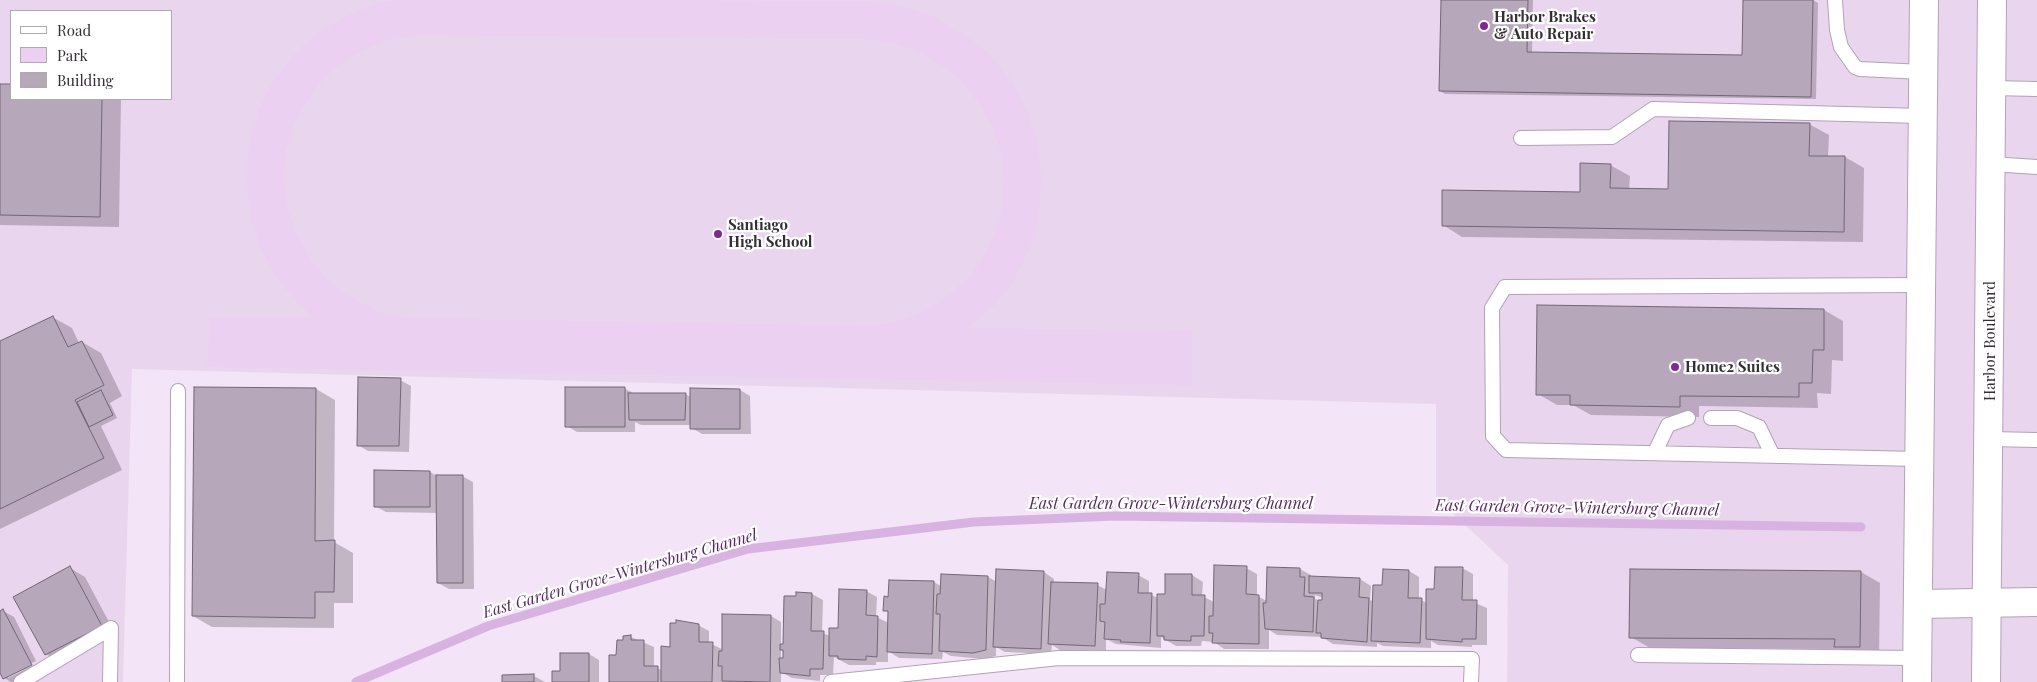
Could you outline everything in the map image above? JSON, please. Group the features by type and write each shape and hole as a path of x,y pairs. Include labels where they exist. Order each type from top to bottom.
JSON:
{"main road":[{"path":"1917,670 1924,0"},
{"name":"Harbor Boulevard","path":"1986,682 1992,0"},
{"path":"1918,604 1988,605 2037,602"}],"lane":[{"path":"1835,0 1841,47 1855,67 1860,69 1923,72"},
{"path":"1991,88 2037,89"},
{"path":"1521,138 1612,137 1652,109 1923,116"},
{"path":"1991,164 2037,167"},
{"path":"1919,459 1506,450 1493,436 1492,308 1505,287 1921,285"},
{"path":"177,682 178,391"},
{"path":"1655,452 1668,425 1688,418"},
{"path":"1711,418 1737,418 1759,427 1773,456"},
{"path":"1989,439 2037,440"},
{"path":"21,682 111,628 110,682"},
{"path":"1638,654 1917,670"},
{"path":"831,682 1059,658 1472,658 1471,682"}],"shaded area":[{"path":"0,0 2037,0 2037,682 1507,682 1508,565 1436,498 1436,404 132,369 123,682 0,682"}],"green space":[{"path":"396,0 865,1 897,5 930,15 968,37 989,54 1012,82 1027,111 1038,144 1042,178 1039,213 1031,246 1012,283 995,305 966,328 1192,331 1192,385 207,367 210,318 316,318 301,306 281,284 261,249 251,219 246,180 249,144 258,112 272,83 295,53 322,30 352,13 382,2","holes":["414,35 863,39 890,42 915,50 946,68 961,81 980,104 992,126 1001,152 1004,179 1002,207 995,233 980,263 967,279 944,299 923,312 896,322 871,326 405,318 375,310 352,298 327,279 312,262 296,233 288,210 284,179 286,151 294,125 305,103 323,79 344,61 368,48 391,39"]}],"building":[{"name":"Harbor Brakes & Auto Repair","path":"1441,0 1528,0 1527,52 1742,55 1743,0 1813,0 1811,97 1439,91"},
{"path":"0,84 10,84 10,100 102,100 100,217 0,215"},
{"path":"1669,121 1810,123 1809,156 1845,156 1844,232 1442,226 1442,190 1580,192 1580,163 1611,164 1610,188 1668,189"},
{"name":"Home2 Suites","path":"1537,305 1824,309 1824,350 1813,350 1812,383 1799,383 1799,397 1680,396 1680,407 1570,405 1570,395 1536,395"},
{"path":"53,316 68,347 82,341 104,385 75,400 104,458 0,509 0,341"},
{"path":"358,377 401,378 399,446 357,446"},
{"path":"194,387 316,388 315,541 335,540 334,592 315,592 315,618 192,616"},
{"path":"565,387 625,387 625,427 565,427"},
{"path":"690,388 740,389 740,429 690,429"},
{"path":"101,390 113,415 89,427 77,402"},
{"path":"628,393 686,393 685,420 629,420"},
{"path":"374,470 430,471 430,507 374,507"},
{"path":"436,475 463,475 463,583 437,583"},
{"path":"1214,565 1247,566 1246,594 1259,595 1259,644 1212,643 1213,633 1209,633 1209,616 1213,616"},
{"path":"70,566 102,626 45,655 13,597"},
{"path":"1267,567 1300,568 1300,577 1305,577 1304,596 1314,597 1313,632 1265,629 1263,603 1266,603"},
{"path":"1435,567 1463,567 1462,600 1477,600 1476,639 1462,639 1462,642 1426,639 1426,589 1434,589"},
{"path":"996,569 1044,571 1041,649 993,647"},
{"path":"1383,569 1409,570 1408,598 1422,598 1420,643 1371,641 1373,585 1382,585"},
{"path":"1630,569 1861,571 1860,647 1834,647 1835,639 1629,638"},
{"path":"1107,572 1139,573 1138,593 1152,593 1150,643 1120,642 1121,640 1104,639 1105,622 1100,621 1100,604 1105,604"},
{"path":"941,574 988,576 986,650 973,653 939,651 940,614 936,614"},
{"path":"1165,574 1192,574 1192,595 1205,595 1204,636 1191,636 1191,641 1164,640 1164,636 1157,636 1157,594 1165,594"},
{"path":"1309,576 1360,578 1359,597 1369,598 1367,642 1321,638 1321,633 1316,633 1318,600 1322,600 1322,593 1309,593"},
{"path":"889,580 934,581 932,654 887,652 888,611 883,611 884,596 888,597"},
{"path":"1051,582 1098,583 1095,646 1048,644"},
{"path":"839,589 867,590 866,615 878,616 877,657 866,656 866,660 838,659 838,656 829,656 829,628 838,628"},
{"path":"796,592 812,593 811,631 824,631 823,669 810,669 810,676 780,673 779,658 783,658 783,650 780,650 780,644 783,644 784,596 796,596"},
{"path":"3,609 32,665 3,679 0,673 0,611"},
{"path":"722,614 771,615 770,682 722,681 722,666 718,666 719,651 722,651"},
{"path":"676,620 699,624 699,642 713,642 712,682 661,682 661,646 670,647 670,623 676,623"},
{"path":"631,635 631,640 644,640 644,666 658,666 658,682 609,682 609,655 616,655 617,640 623,640 623,636"},
{"path":"560,653 589,653 589,682 552,682 552,671 560,671"},
{"path":"534,674 534,682 502,682 502,675"}],"waterway":[{"name":"East Garden Grove-Wintersburg Channel","path":"356,682 488,626 748,549 974,522 1115,516 1861,527"}],"place":[{"name":"Harbor Brakes & Auto Repair","path":"1484,26"},
{"name":"Santiago High School","path":"718,234"},
{"name":"Home2 Suites","path":"1675,367"}]}
